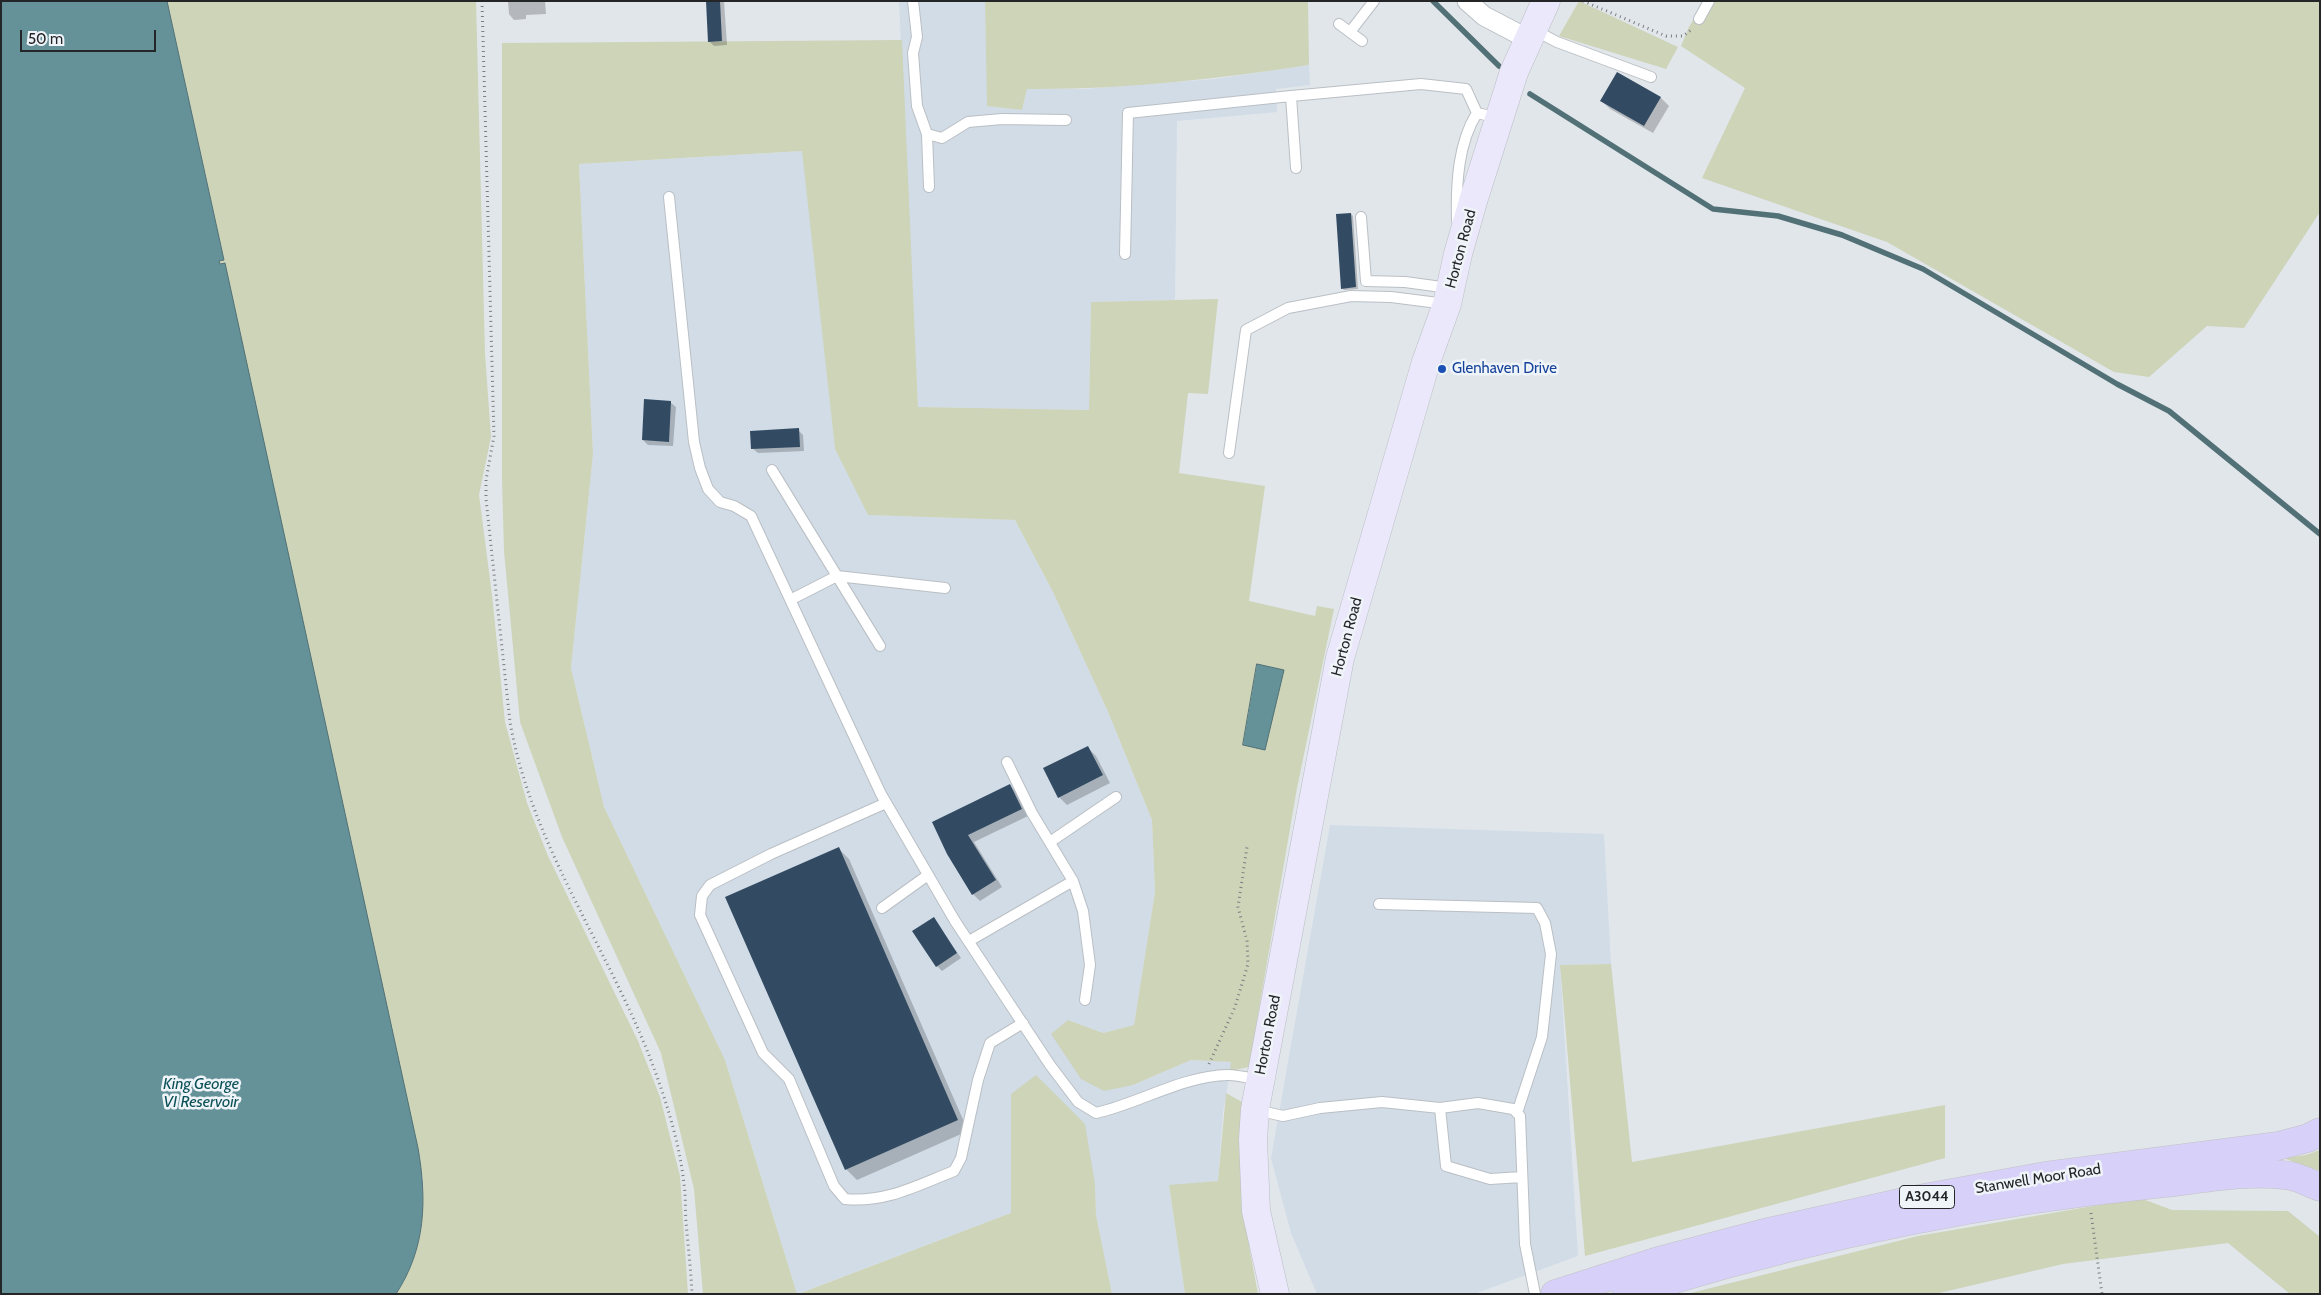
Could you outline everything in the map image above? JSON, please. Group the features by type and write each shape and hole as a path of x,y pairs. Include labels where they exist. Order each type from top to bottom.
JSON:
{"main road":[{"name":"Stanwell Moor Road","path":"1555,1294 1658,1261 1840,1214 2045,1176 2278,1146 2308,1138 2320,1132"},
{"name":"Stanwell Moor Road","path":"1626,1294 1767,1255 1914,1220 2088,1192 2259,1174 2293,1176 2320,1187"}],"street":[{"path":"1467,1 1484,16 1530,34"},
{"name":"Horton Road","path":"1275,1294 1256,1211 1253,1140 1255,1110 1340,658 1426,362 1449,296 1488,116 1546,1"}],"lane":[{"path":"913,1 917,37 913,53 917,106 927,134 928,186"},
{"path":"1350,32 1374,1"},
{"path":"1699,19 1709,1"},
{"path":"1339,24 1362,42"},
{"path":"1530,34 1557,42 1651,77"},
{"path":"1125,254 1128,113 1421,84 1466,89 1488,116"},
{"path":"1291,96 1296,168"},
{"path":"927,134 942,138 968,122 1002,119 1066,120"},
{"path":"669,197 694,442 700,468 708,489 720,502 734,506 751,516 792,599 852,734 886,803 969,941 1023,1023 1078,1102 1096,1113 1111,1110 1167,1088 1206,1079 1228,1076 1260,1080"},
{"path":"1361,216 1366,281 1404,282 1449,296"},
{"path":"1229,453 1246,330 1288,308 1351,296 1449,296"},
{"path":"772,470 880,646"},
{"path":"792,599 837,576 945,588"},
{"path":"1007,762 1032,813 1073,881 1083,911 1090,965 1085,1000"},
{"path":"1050,842 1116,797"},
{"path":"886,803 762,858 710,885 702,896 700,915 763,1053 789,1079 834,1186 845,1199 861,1201 888,1198 954,1171 961,1158 978,1080 990,1043 1023,1023"},
{"path":"882,908 928,875"},
{"path":"969,941 1073,881"},
{"path":"1379,904 1537,908 1545,923 1551,954 1542,1037 1517,1113"},
{"path":"1255,1110 1283,1116 1320,1108 1382,1102 1440,1108 1478,1103 1513,1109 1520,1116 1525,1244 1534,1294"},
{"path":"1440,1108 1446,1166 1490,1179 1522,1177"}],"path":[{"path":"482,1 494,436 486,480 486,499 510,722 514,746 536,812 556,860 637,1027 655,1071 680,1160 684,1186 692,1294"},
{"path":"1583,1 1673,38 1683,36 1692,29 1699,19"},
{"path":"1206,1079 1210,1061 1235,1007 1248,964 1247,941 1238,907 1247,848"},
{"path":"2088,1192 2102,1294"}],"shaded area":[{"path":"899,1 985,1 988,106 1022,110 1027,89 1085,89 1215,79 1309,65 1310,85 1276,89 1277,112 1177,121 1175,300 1091,302 1089,410 918,407"},
{"path":"803,151 835,449 868,515 1015,520 1053,592 1109,714 1152,820 1155,892 1134,1025 1103,1033 1068,1020 1133,1085 1191,1060 1232,1062 1223,1112 1218,1181 1169,1186 1185,1294 1112,1294 1096,1215 1095,1184 1011,1094 1011,1213 797,1294 725,1060 604,807 571,668 593,454 579,164"},
{"path":"1330,825 1604,834 1611,964 1560,965 1578,1256 1474,1294 1317,1294 1291,1233 1271,1158"}],"green space":[{"path":"167,1 476,1 485,354 491,437 479,495 492,595 505,722 527,803 548,856 638,1041 660,1097 680,1176 688,1294 396,1294 410,1267 419,1238 423,1209 423,1179 224,263 219,264 219,261 224,260"},
{"path":"985,1 1308,1 1309,65 1169,83 1098,88 1027,89 1022,110 987,106"},
{"path":"1579,1 1678,47 1666,69 1559,36"},
{"path":"1705,1 2320,1 2320,212 2244,328 2207,326 2149,377 2114,372 1887,242 1702,178 1745,88 1681,46 1689,27"},
{"path":"902,40 918,407 1089,410 1091,302 1218,299 1208,394 1188,393 1179,473 1265,486 1249,601 1315,616 1317,606 1334,609 1297,788 1249,1067 1230,1071 1231,1062 1191,1060 1133,1085 1104,1091 1081,1079 1051,1034 1068,1020 1103,1033 1134,1025 1155,892 1152,820 1109,714 1053,592 1015,520 868,515 835,449 802,151 579,164 593,454 571,668 604,807 725,1060 797,1294 703,1294 694,1189 661,1053 562,837 520,722 504,551 502,480 502,43"},
{"path":"1611,964 1632,1162 1945,1105 1945,1158 1585,1256 1560,965"},
{"path":"1036,1075 1085,1124 1095,1184 1096,1215 1112,1294 798,1294 1011,1213 1011,1094"},
{"path":"1226,1093 1242,1102 1248,1111 1249,1246 1258,1294 1185,1294 1169,1185 1218,1181"},
{"path":"2320,1150 2320,1171 2283,1158 2306,1155"},
{"path":"2140,1198 2172,1210 2288,1211 2320,1237 2320,1294 2290,1294 2228,1243 2063,1264 1935,1294 1687,1294 1918,1236"}],"water":[{"name":"King George VI Reservoir","path":"1,1 167,1 224,260 219,261 220,264 225,263 418,1148 423,1186 422,1223 413,1259 406,1277 396,1294 1,1294"},
{"path":"1257,664 1284,670 1265,750 1243,745"}],"building":[{"path":"706,1 720,1 722,41 708,42"},
{"path":"1617,72 1661,97 1644,126 1600,101"},
{"path":"1351,213 1356,287 1341,289 1336,214"},
{"path":"644,399 671,401 669,442 642,440"},
{"path":"799,428 800,447 751,449 750,431"},
{"path":"1088,746 1103,775 1058,798 1043,768"},
{"path":"1010,784 1022,809 968,835 996,880 972,895 947,854 932,822"},
{"path":"839,847 958,1120 845,1170 725,897"},
{"path":"934,917 957,953 936,967 912,931"}],"waterway":[{"path":"1433,1 1499,66"},
{"path":"1530,94 1713,209 1778,216 1842,235 1923,269 2117,384 2169,411 2320,534"}],"place":[{"name":"Glenhaven Drive","path":"1442,369"}]}
